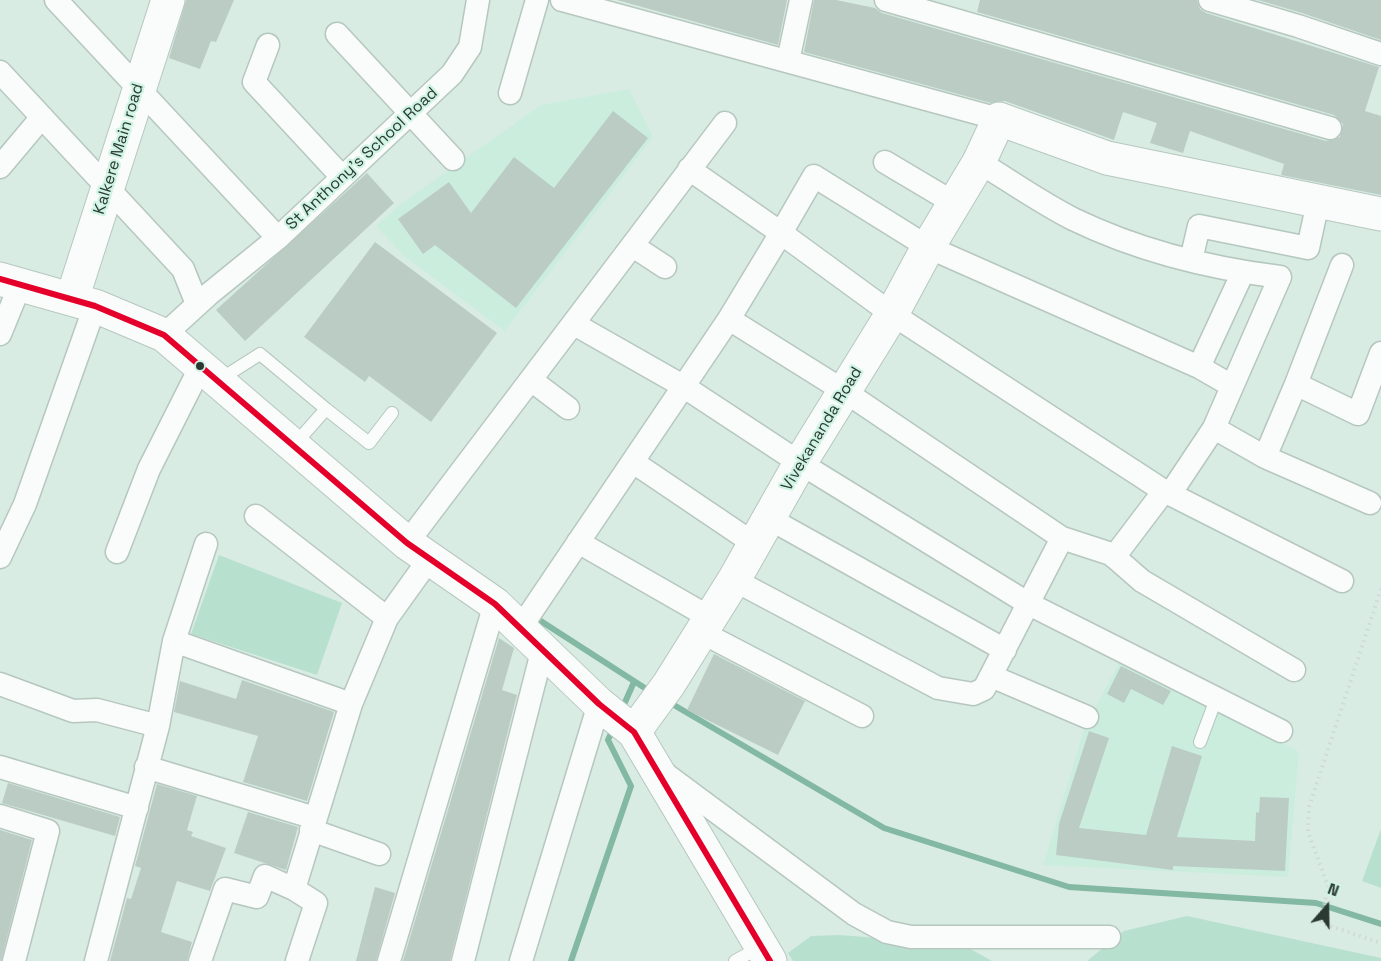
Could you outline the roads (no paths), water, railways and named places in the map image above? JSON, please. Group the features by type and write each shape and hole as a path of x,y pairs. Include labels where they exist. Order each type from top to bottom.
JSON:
{"street":[{"path":"56,0 278,238"},
{"name":"Kalkere Main road","path":"83,302 108,189 168,0"},
{"name":"St Anthony's School Road","path":"164,335 198,303 278,238 452,74 470,47 478,0"},
{"path":"510,93 537,0"},
{"path":"562,0 999,118 1107,158 1381,214"},
{"path":"788,61 801,0"},
{"path":"886,0 1330,128"},
{"path":"1210,0 1381,54"},
{"path":"338,34 453,159"},
{"path":"268,45 254,82 342,177"},
{"path":"0,72 183,269 198,303"},
{"path":"0,167 42,117"},
{"name":"Vivekananda Road","path":"634,732 669,684 734,580 800,463 892,314 928,247 980,162 999,118"},
{"path":"294,889 351,704 387,618 419,550 531,380 725,123"},
{"path":"885,162 954,203"},
{"path":"980,162 1072,218 1145,250 1243,272 1280,277 1214,428 1167,492 1114,557"},
{"path":"689,170 781,233 892,314 1167,492 1342,581"},
{"path":"463,961 532,628 578,542 729,319 814,176 928,247 1199,367 1232,386"},
{"path":"1191,260 1199,226 1308,248 1318,202"},
{"path":"633,246 664,267"},
{"path":"1265,457 1342,265"},
{"path":"1199,367 1243,272"},
{"path":"0,334 10,282 83,302 164,335 419,550 532,628 599,704 634,732 756,956"},
{"path":"0,557 6,526 24,504 83,302"},
{"path":"729,319 844,391 1062,538 1114,557 1142,581 1294,670"},
{"path":"574,324 683,386 800,463 1029,604 1281,731"},
{"path":"1296,384 1358,414 1381,353"},
{"path":"117,552 148,469 209,374"},
{"path":"531,380 568,408"},
{"path":"1214,428 1265,457 1370,503"},
{"path":"633,462 761,531 1005,650"},
{"path":"256,516 387,618"},
{"path":"734,580 938,688 974,694 984,689 1062,538"},
{"path":"578,542 705,624 862,716"},
{"path":"96,961 158,726 174,641 206,544"},
{"path":"389,961 495,604"},
{"path":"174,641 351,704"},
{"path":"991,676 1087,717"},
{"path":"0,684 73,711 97,711 158,726"},
{"path":"521,961 599,704"},
{"path":"654,766 854,914 887,932 911,937 1109,937"},
{"path":"0,767 137,808"},
{"path":"146,767 313,824 379,854"},
{"path":"0,816 48,831 14,961"},
{"path":"200,961 225,889 257,897 265,876 294,889 316,903 297,961"}],"lane":[{"path":"209,374 260,354 369,442 392,414"},
{"path":"293,445 326,409"},
{"path":"1200,742 1216,699"}],"waterway":[{"path":"533,616 651,692"},
{"path":"622,709 634,682"},
{"path":"667,701 884,828 1069,887 1316,903 1381,924"},
{"path":"571,961 631,786 608,740 613,729"}]}
